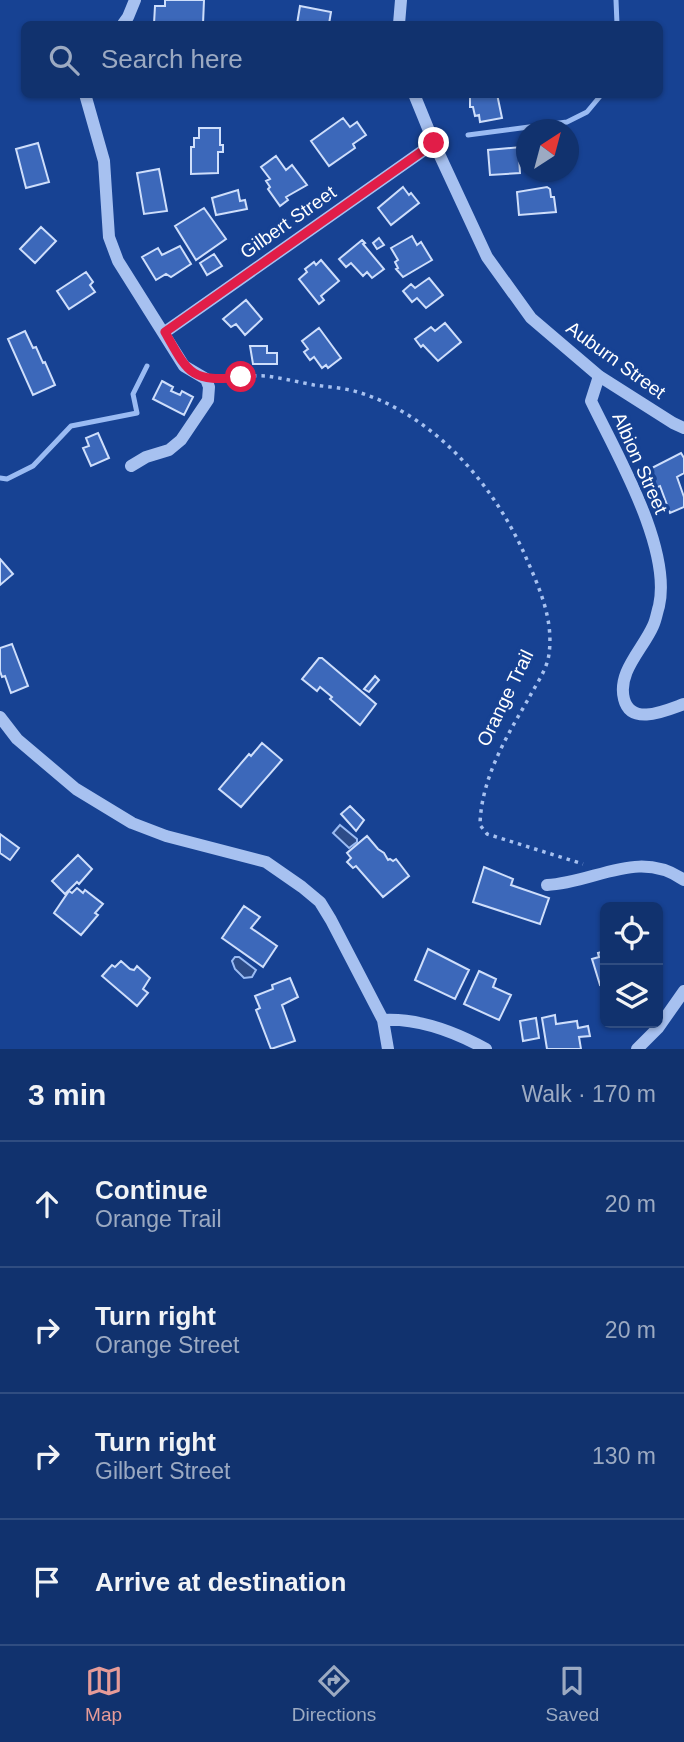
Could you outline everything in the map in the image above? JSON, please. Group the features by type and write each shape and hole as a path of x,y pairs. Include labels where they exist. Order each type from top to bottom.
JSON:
{"street":[{"path":"125,21 135,0"},
{"path":"399,21 401,0"},
{"path":"86,98 104,161 109,237 118,261 184,366 206,379 209,387 208,400 181,440 169,450 146,457 131,466"},
{"name":"Auburn Street","path":"416,98 487,257 531,318 599,376 673,424 684,428"},
{"name":"Gilbert Street","path":"165,332 434,143"},
{"name":"Albion Street","path":"599,376 591,401 637,496 662,578 660,603 653,626 634,657 623,683 624,701 633,711 647,716 684,704"},
{"path":"0,717 17,739 76,789 132,823 166,836 266,862 320,902 383,1020 388,1049"},
{"path":"547,884 564,884 606,870 646,866 670,870 684,880"},
{"path":"637,1049 658,1028 684,991"},
{"path":"383,1020 400,1019 423,1023 486,1049"}],"path":[{"name":"Orange Trail","path":"206,379 265,376 361,393 390,406 440,438 466,464 515,534 547,609 549,656 541,676 497,756 485,787 480,825 487,834 606,870"}],"water":[{"path":"340,825 357,839 349,848 333,833"},
{"path":"239,957 256,970 252,977 244,978 235,969 232,961"}],"building":[{"path":"165,0 204,0 203,21 154,21 155,6 165,6"},
{"path":"300,6 331,12 330,21 298,21"},
{"path":"470,98 498,98 502,118 480,122 479,115 475,116 473,107 470,107"},
{"path":"343,118 350,127 357,122 366,135 353,144 355,148 329,166 311,141"},
{"path":"199,128 220,128 220,145 223,145 223,152 218,152 218,173 191,174 191,147 194,147 194,138 199,138"},
{"path":"38,143 49,182 26,188 16,149"},
{"path":"516,147 516,173 490,175 488,150"},
{"path":"276,156 286,170 292,165 307,185 286,197 288,200 280,206 268,189 270,187 266,181 270,179 261,167"},
{"path":"159,169 167,211 144,214 137,173"},
{"path":"403,187 419,203 391,225 378,208"},
{"path":"547,187 551,197 554,197 556,212 519,215 517,192"},
{"path":"238,190 240,201 245,200 247,209 216,215 212,198"},
{"path":"204,208 226,239 196,260 175,226"},
{"path":"41,227 56,241 35,263 20,249"},
{"path":"412,236 417,245 421,242 432,260 403,277 396,269 398,268 395,262 398,260 391,248"},
{"path":"379,238 384,245 377,249 373,243"},
{"path":"362,240 384,269 372,278 367,272 363,276 351,263 346,267 339,259"},
{"path":"180,246 191,264 171,277 166,274 156,280 142,257 158,248 162,255"},
{"path":"214,254 222,266 207,275 200,263"},
{"path":"321,260 339,281 321,296 324,300 319,304 299,279 307,272 305,269"},
{"path":"86,272 93,282 90,285 95,292 69,309 57,291"},
{"path":"429,278 443,295 426,308 417,298 412,302 403,291 411,284 415,288"},
{"path":"246,300 262,319 245,335 236,324 231,327 223,319"},
{"path":"445,323 461,342 438,361 415,339 431,327 435,331"},
{"path":"319,328 341,358 328,368 326,365 322,368 314,357 310,360 304,352 308,349 302,341"},
{"path":"25,331 33,348 36,347 43,363 45,362 55,385 33,395 8,339"},
{"path":"250,346 267,346 267,353 277,353 277,364 253,364"},
{"path":"162,381 173,387 171,391 180,395 182,391 193,397 184,415 153,399"},
{"path":"98,433 109,458 91,466 83,448 89,446 86,438"},
{"path":"681,453 684,458 684,473 677,477 684,497 684,507 670,513 660,486 655,488 646,471"},
{"path":"0,559 13,574 0,585"},
{"path":"12,644 28,686 11,693 5,676 2,677 0,671 0,648"},
{"path":"319,658 376,704 360,725 320,687 317,691 302,679"},
{"path":"375,676 379,680 369,692 364,689"},
{"path":"262,743 282,760 241,807 219,789"},
{"path":"350,806 364,820 356,831 341,814"},
{"path":"0,834 19,848 10,860 0,853"},
{"path":"367,836 388,860 396,859 409,876 383,897 356,866 353,868 347,862 351,858 347,853"},
{"path":"78,855 92,869 79,884 77,882 65,894 52,881"},
{"path":"484,867 513,879 511,885 549,898 540,924 473,902"},
{"path":"77,888 83,893 85,890 103,904 95,913 98,915 81,935 54,913 69,891 72,893"},
{"path":"244,906 260,917 251,928 277,946 263,967 222,938"},
{"path":"428,949 469,970 455,999 415,980"},
{"path":"600,952 600,985 592,959 599,957"},
{"path":"121,961 130,969 134,970 137,966 150,978 143,989 148,993 137,1006 102,976 112,965 115,967"},
{"path":"479,971 496,979 493,987 511,995 499,1020 464,1004"},
{"path":"290,978 298,997 282,1005 295,1041 271,1049 256,1010 260,1008 255,996"},
{"path":"555,1015 556,1024 577,1021 578,1028 588,1026 590,1036 579,1037 581,1049 547,1049 542,1018"},
{"path":"536,1018 539,1038 523,1041 520,1021"}],"waterway":[{"path":"616,0 617,21"},
{"path":"468,135 567,122 587,112 599,98"},
{"path":"0,478 7,479 33,466 71,426 137,413 133,394 147,366"}],"route":[{"path":"241,377 199,377 184,366 165,332 434,143"}]}
